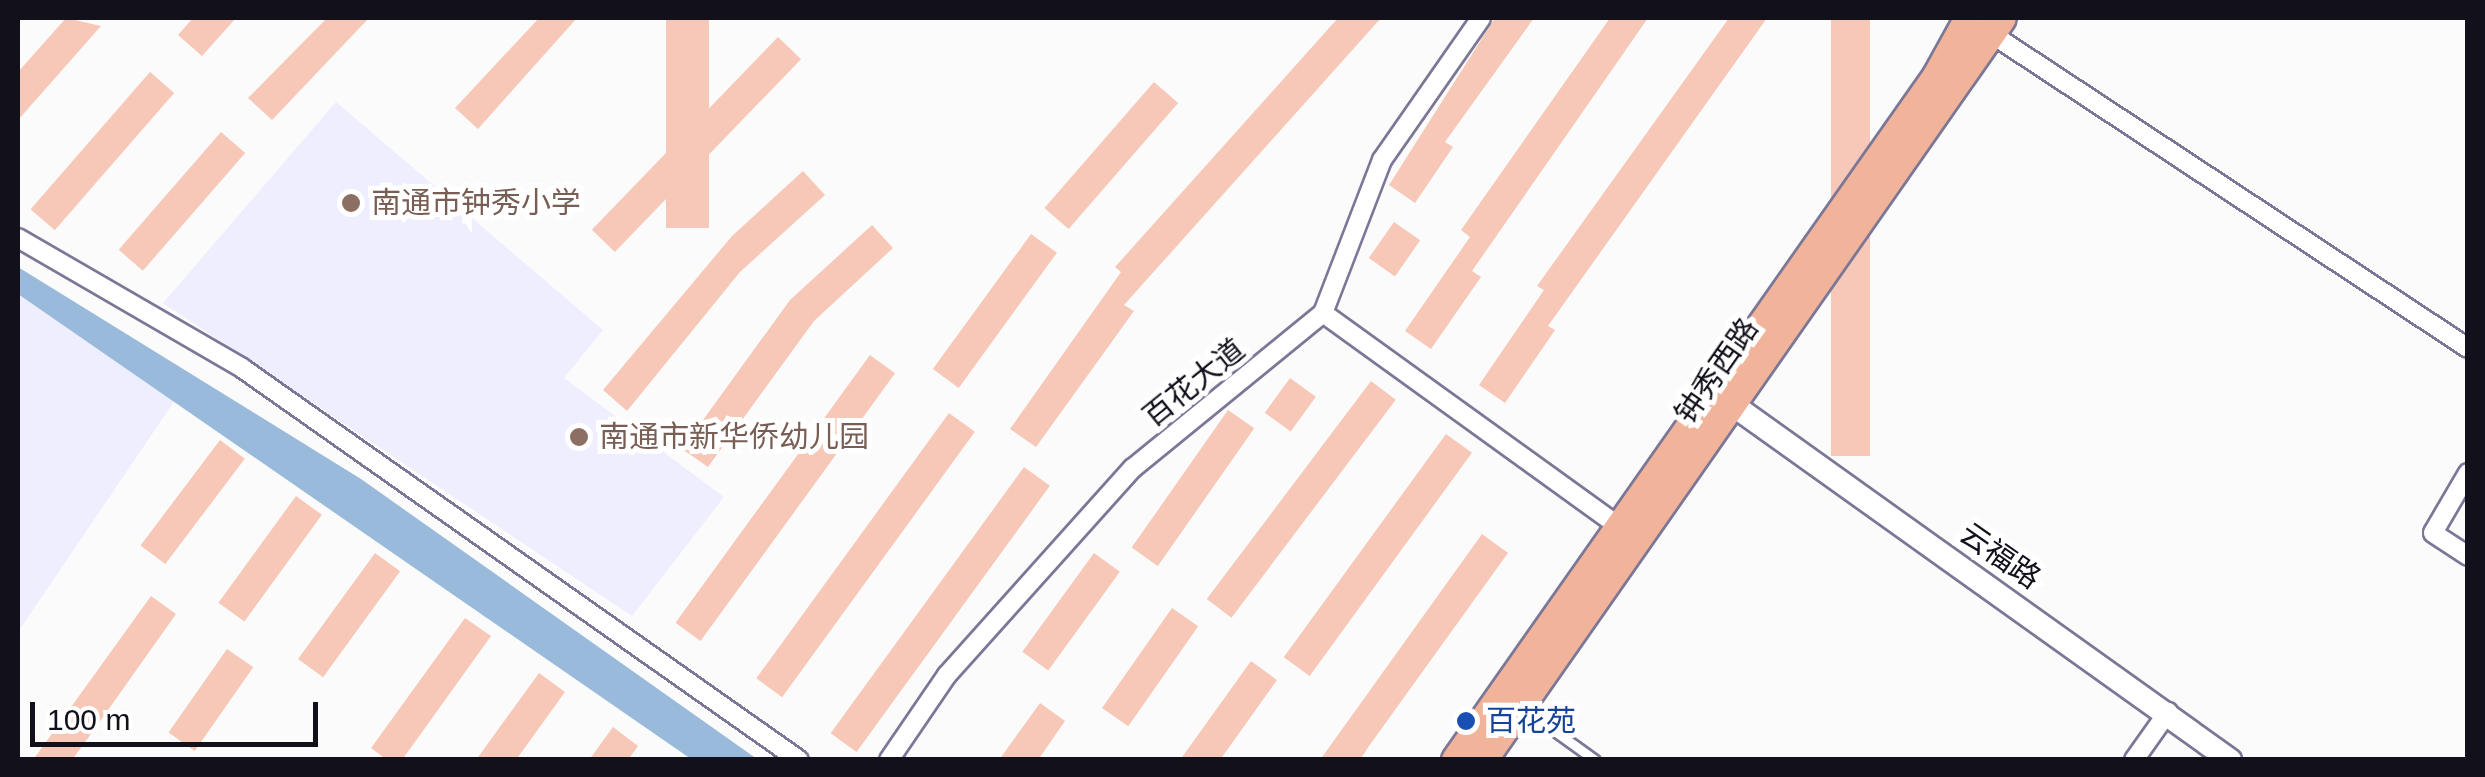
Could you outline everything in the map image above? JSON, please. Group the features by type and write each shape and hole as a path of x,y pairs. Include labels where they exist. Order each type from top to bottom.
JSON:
{"main road":[{"name":"钟秀西路","path":"1628,533 1733,405 1979,21"},
{"name":"钟秀西路","path":"1456,760 1510,700 1979,21"},
{"name":"钟秀西路","path":"1483,760 1510,700"}],"street":[{"name":"百花大道","path":"889,760 947,676 1132,468 1323,313 1382,160 1482,18"},
{"path":"1979,21 2468,348"},
{"path":"18,238 242,368 799,760"},
{"path":"1323,313 1628,533"},
{"name":"云福路","path":"1733,405 2168,712 2230,760"},
{"path":"2468,473 2433,533 2468,556"},
{"path":"2134,760 2168,712"}],"lane":[{"path":"1510,700 1595,760"}],"shaded area":[{"name":"南通市钟秀小学","path":"336,102 603,330 564,378 724,497 632,616 163,303"},
{"path":"18,287 188,381 18,632"}],"water":[{"path":"18,267 361,479 757,759 691,759 18,294"}],"building":[{"path":"66,18 101,26 18,120 18,72"},
{"path":"193,18 236,18 202,56 178,35"},
{"path":"327,18 369,18 272,120 248,98"},
{"path":"539,18 577,18 478,129 455,108"},
{"path":"666,18 709,18 709,228 666,228"},
{"path":"1338,18 1381,18 1124,305 1134,311 1036,447 1010,429 1121,272 1115,267"},
{"path":"1495,18 1534,18 1445,142 1453,147 1415,203 1389,185"},
{"path":"1610,18 1648,18 1472,271 1481,277 1431,349 1405,331 1470,237 1461,230"},
{"path":"1729,18 1767,18 1548,326 1555,330 1505,403 1479,385 1544,290 1537,286"},
{"path":"1831,18 1870,18 1870,456 1831,456"},
{"path":"778,37 801,59 615,252 592,230"},
{"path":"150,72 174,93 55,230 31,209"},
{"path":"1154,82 1178,103 1069,229 1044,208"},
{"path":"221,132 245,153 143,271 119,250"},
{"path":"803,171 825,195 740,272 627,411 603,390 732,236"},
{"path":"1394,222 1420,240 1395,276 1369,258"},
{"path":"872,225 893,248 814,321 708,467 682,449 790,300"},
{"path":"1031,234 1057,253 959,388 933,369"},
{"path":"870,355 895,373 701,641 675,623"},
{"path":"1290,378 1316,397 1291,432 1265,413"},
{"path":"1371,381 1396,400 1231,618 1207,599"},
{"path":"1228,410 1254,428 1158,566 1132,548"},
{"path":"949,413 975,432 782,697 756,678"},
{"path":"1446,434 1472,453 1310,676 1284,657"},
{"path":"220,440 245,459 165,564 141,545"},
{"path":"1024,467 1050,486 857,752 831,733"},
{"path":"296,496 322,515 244,622 218,603"},
{"path":"1482,534 1508,553 1360,760 1320,760"},
{"path":"375,553 400,571 323,677 298,659"},
{"path":"1094,553 1120,572 1048,671 1022,652"},
{"path":"151,596 176,614 101,720 72,760 33,760"},
{"path":"1172,608 1198,626 1128,726 1102,708"},
{"path":"465,618 491,636 402,760 387,760 371,748"},
{"path":"227,649 253,667 195,751 168,733"},
{"path":"1251,661 1277,680 1220,760 1180,760"},
{"path":"539,673 565,692 516,760 476,760"},
{"path":"1040,703 1065,721 1038,760 999,760"},
{"path":"613,727 638,746 628,760 589,760"}],"place":[{"name":"南通市钟秀小学","path":"351,203"},
{"name":"南通市新华侨幼儿园","path":"579,437"},
{"name":"百花苑","path":"1466,721"}]}
